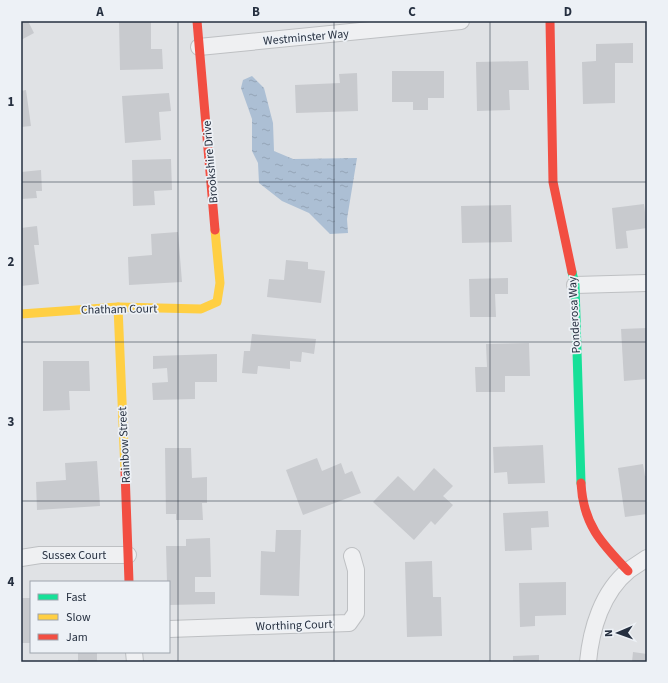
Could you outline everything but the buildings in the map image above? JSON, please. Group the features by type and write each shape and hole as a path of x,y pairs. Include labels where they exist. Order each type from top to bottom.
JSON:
{"street":[{"name":"Brookshire Drive","path":"197,21 220,284 217,302"},
{"name":"Westminster Way","path":"199,47 461,21"},
{"name":"Ponderosa Way","path":"550,21 553,182 575,285 579,460 584,509 591,526 602,543 628,571"},
{"path":"575,285 647,283"},
{"name":"Chatham Court","path":"21,314 118,307 201,309 217,302"},
{"name":"Rainbow Street","path":"118,307 130,581"},
{"name":"Sussex Court","path":"21,558 40,555 128,555"},
{"name":"Worthing Court","path":"170,629 349,623 356,613 356,570 352,556"},
{"path":"588,662 592,632 597,617 608,597 615,585 628,571 647,558"}],"water":[{"path":"252,76 264,88 273,123 274,151 293,159 357,158 347,219 348,233 330,234 309,213 282,201 259,183 258,163 252,151 252,119 241,88 243,80"}],"traffic: fast":[{"path":"572,272 575,285 581,483"}],"traffic: slow":[{"path":"21,314 118,307 201,309 217,302 220,283 215,230"},
{"path":"118,307 125,471"}],"traffic: jam":[{"path":"197,21 215,230"},
{"path":"550,21 553,182 572,272"},
{"path":"125,471 129,581"},
{"path":"581,483 585,510 595,532 628,571"}]}
